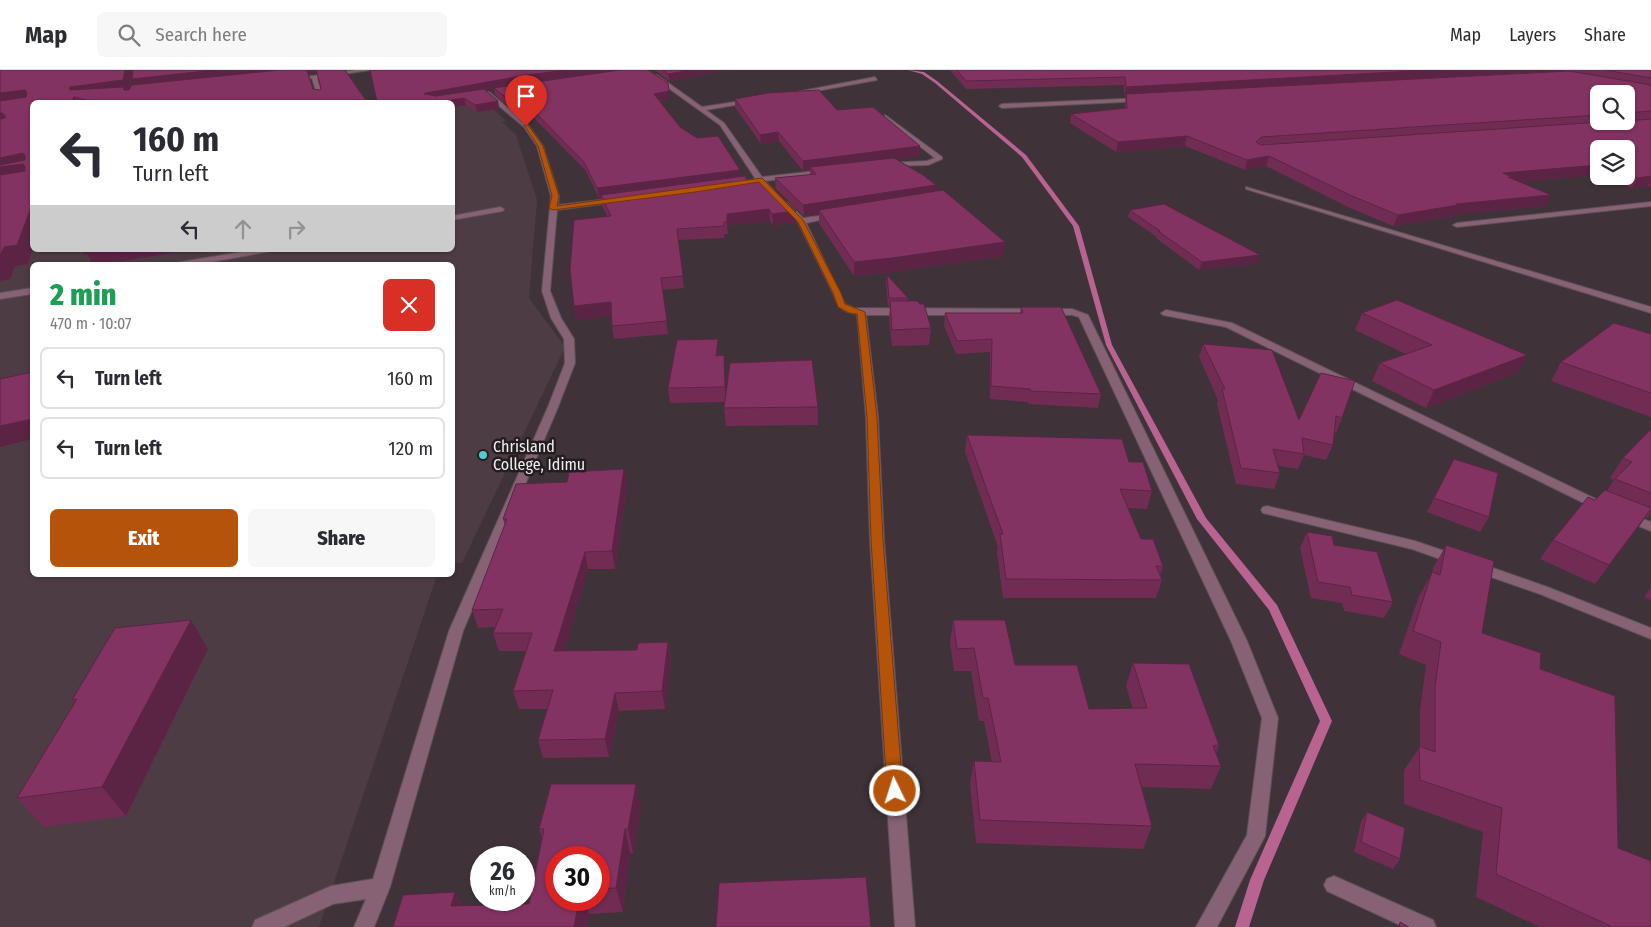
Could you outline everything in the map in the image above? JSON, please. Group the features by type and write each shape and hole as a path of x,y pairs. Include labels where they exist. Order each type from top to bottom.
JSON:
{"street":[{"path":"285,79 368,70"},
{"path":"646,71 722,124 755,180 801,221 837,293 841,305 852,311 861,312 1072,312 1083,316 1239,641 1270,718 1256,836 1206,927"},
{"path":"314,76 321,100"},
{"path":"779,95 875,78"},
{"path":"364,927 380,887 456,631 553,407 570,362 569,339 556,318 546,291 555,196 540,146 526,126 486,93"},
{"path":"1002,106 1149,98"},
{"path":"702,109 760,99"},
{"path":"877,165 928,163 940,158 885,117"},
{"path":"755,180 838,170"},
{"path":"1248,188 1651,310"},
{"path":"553,208 629,199"},
{"path":"1457,225 1651,204"},
{"path":"455,218 500,210"},
{"path":"801,221 845,214"},
{"path":"197,262 255,252"},
{"path":"0,296 30,291"},
{"path":"861,312 872,417 877,540 904,927"},
{"path":"1166,313 1229,326 1573,494 1651,527"},
{"path":"1267,510 1415,545 1545,591 1651,634"},
{"path":"1334,885 1426,927"},
{"path":"262,927 331,895 380,887"}],"shaded area":[{"name":"Chrisland College, Idimu","path":"479,96 506,121 502,122 516,135 537,200 529,298 565,347 462,563 455,563 455,262 30,262 30,577 436,577 319,927 0,927 0,182 30,176 30,252 455,252 455,101"}],"building":[{"path":"0,70 125,70 123,80 70,87 69,89 123,87 124,90 129,90 132,85 280,70 307,70 313,89 320,90 316,70 345,70 366,100 86,100 74,97 73,100 30,100 30,210 17,245 4,247 0,256 0,175 25,171 25,166 23,164 0,167 0,165 25,160 25,155 23,153 0,158 0,119 6,116 0,113 0,101 26,97 27,92 25,90 0,93"},
{"path":"133,70 215,70 132,79"},
{"path":"370,70 567,70 527,75 424,94 436,96 484,89 498,101 475,105 464,98 451,100 377,100"},
{"path":"620,70 648,70 668,83 669,91 654,94 680,127 697,138 718,136 740,170 597,188 584,162 532,109 528,109 515,98 508,99 494,88"},
{"path":"663,70 690,70 668,74"},
{"path":"957,70 1430,70 1126,87 1125,77 966,81"},
{"path":"1605,70 1651,70 1651,78"},
{"path":"1569,71 1651,85 1651,111 1635,112 1635,85 1590,85 1590,116 1261,137 1256,142 1261,145 1590,123 1590,130 1635,130 1635,120 1651,119 1651,176 1635,177 1635,140 1590,140 1590,166 1503,173 1512,177 1508,177 1551,195 1456,204 1458,205 1398,215 1352,196 1269,156 1247,160 1187,136 1118,142 1071,114 1127,108 1126,94"},
{"path":"819,90 837,110 873,107 920,146 803,161 778,132 760,135 735,99 768,93"},
{"path":"894,158 936,185 803,205 775,178 816,174 810,167"},
{"path":"745,176 747,180 763,179 796,211 772,214 769,209 727,214 727,222 724,222 724,226 677,229 683,276 661,278 667,321 612,326 611,302 574,306 570,270 574,220 611,216 601,195"},
{"path":"943,190 1005,242 854,262 819,210"},
{"path":"1164,204 1260,255 1202,262 1130,210"},
{"path":"887,275 908,298 889,298"},
{"path":"1397,300 1527,355 1434,390 1380,363 1432,345 1362,313"},
{"path":"890,301 917,301 920,304 924,304 931,328 892,330"},
{"path":"1021,307 1061,307 1101,394 1030,391 1030,389 991,386 992,339 957,341 945,313 1023,313"},
{"path":"1614,323 1651,334 1651,393 1561,362"},
{"path":"718,339 716,356 724,355 725,387 668,388 677,340"},
{"path":"1203,344 1272,350 1299,420 1321,373 1355,381 1342,418 1336,416 1333,445 1302,438 1304,454 1273,449 1280,473 1241,468 1222,389 1225,389"},
{"path":"812,360 818,407 724,408 730,363"},
{"path":"30,372 30,419 0,426 0,379"},
{"path":"1651,429 1651,493 1615,479 1632,462 1623,458"},
{"path":"967,435 1122,439 1129,462 1143,462 1152,491 1120,489 1141,539 1153,539 1163,566 1156,566 1162,580 1006,579 1000,534 1003,534"},
{"path":"1454,459 1498,473 1489,517 1434,498"},
{"path":"624,469 612,551 585,552 554,651 637,650 638,643 668,642 662,691 615,693 605,739 538,740 553,690 513,691 532,633 493,633 503,609 472,610 507,519 503,519 516,484 567,482 569,472"},
{"path":"1605,490 1651,508 1609,565 1553,540 1588,497 1595,500"},
{"path":"1307,532 1332,536 1334,545 1377,552 1393,602 1352,595 1350,587 1318,582"},
{"path":"1446,545 1494,561 1482,633 1541,653 1540,669 1615,696 1618,848 1651,861 1651,927 1613,927 1496,874 1502,808 1420,780 1419,746 1435,752 1435,687 1441,642 1413,631 1432,572 1440,575"},
{"path":"191,620 102,787 17,798 77,699 72,700 115,628"},
{"path":"953,620 1005,620 1015,665 1077,665 1089,709 1147,708 1133,663 1189,664 1219,745 1213,746 1221,766 1135,764 1152,826 980,820 974,761 1001,762 988,698 983,698 974,648 957,649"},
{"path":"551,784 636,784 628,829 625,829 616,888 610,888 610,846 545,846 545,911 577,911 574,927 393,927 403,895 455,892 451,906 470,906 470,911 535,911 535,874 544,829 539,829"},
{"path":"1367,812 1405,828 1400,859 1361,842"},
{"path":"866,877 871,927 716,927 719,883"},
{"path":"1400,922 1409,927 1399,927"}],"waterway":[{"path":"910,70 923,73 936,82 1024,156 1076,226 1109,345 1202,519 1273,608 1326,721 1257,880 1242,927"}],"place":[{"name":"Chrisland College, Idimu","path":"483,455"}],"route":[{"path":"526,126 540,146 555,196 553,208 760,180 801,221 837,293 841,305 846,309 861,312 872,417 877,540 895,791"}]}
